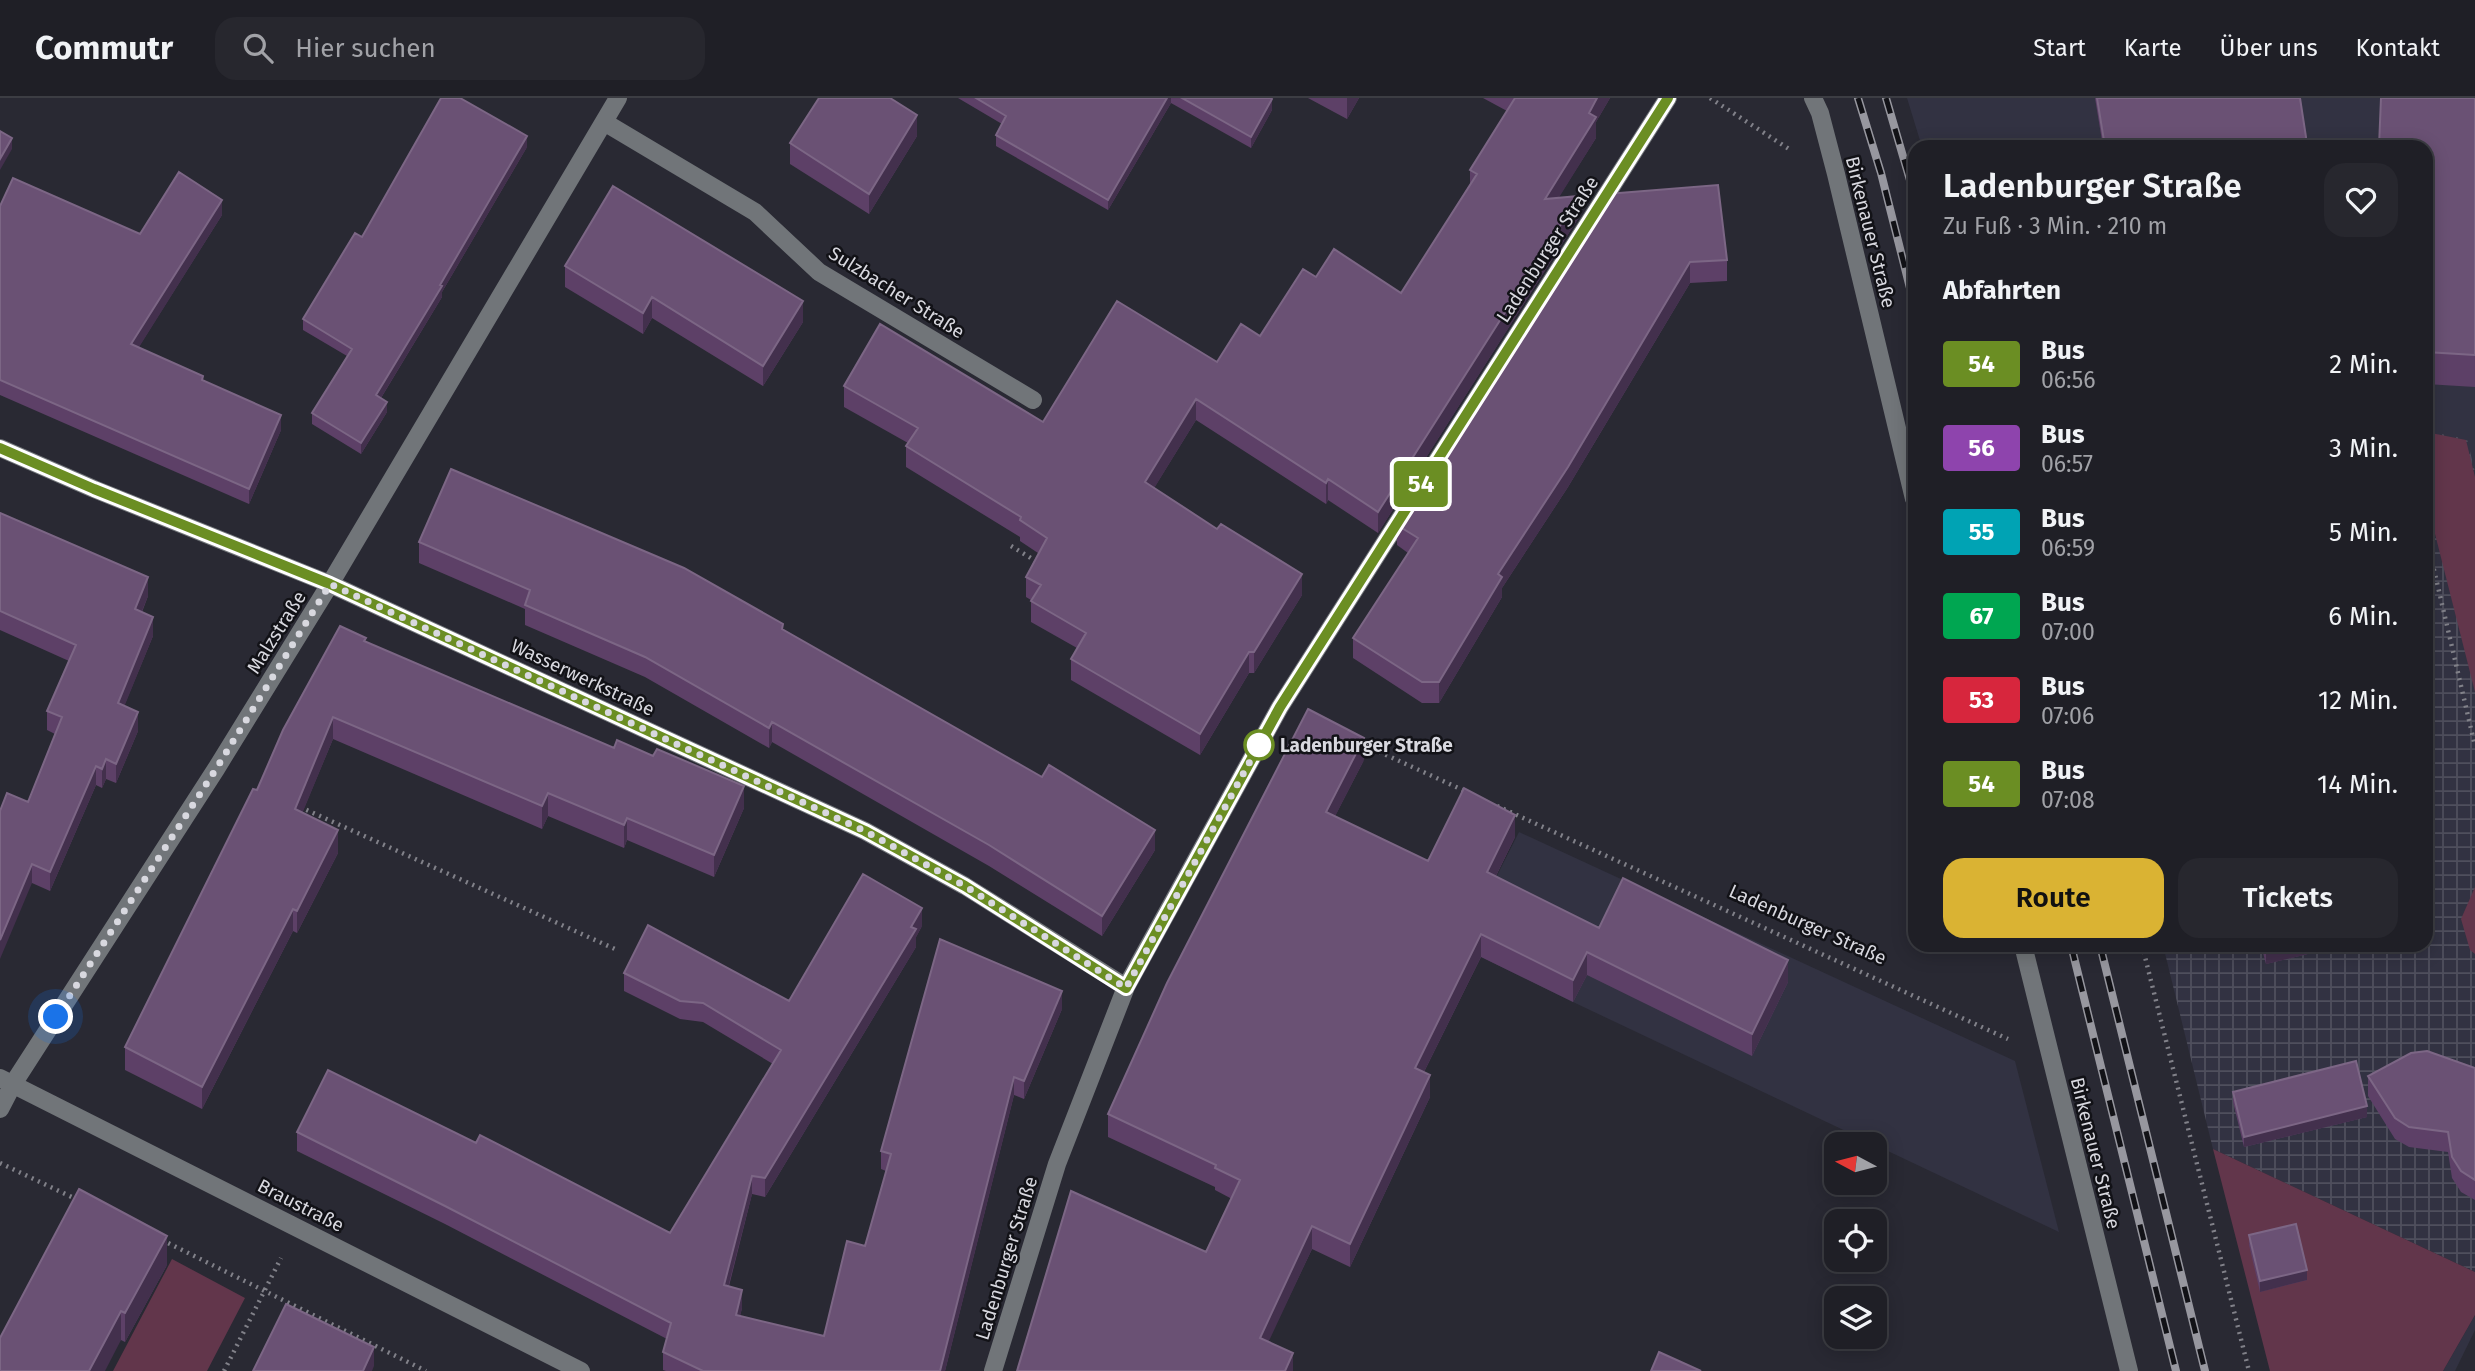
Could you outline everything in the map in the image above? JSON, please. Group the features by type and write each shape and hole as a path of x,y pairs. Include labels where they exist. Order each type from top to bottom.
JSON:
{"street":[{"name":"Malzstraße","path":"0,1109 6,1081 216,769 330,584 618,98"},
{"name":"Ladenburger Straße","path":"993,1371 1057,1164 1126,988 1280,707 1668,98"},
{"name":"Birkenauer Straße","path":"1813,98 1836,174 1908,474"},
{"name":"Sulzbacher Straße","path":"604,122 755,212 819,272 1033,400"},
{"name":"Wasserwerkstraße","path":"0,448 330,584 865,831 965,886 1126,988"},
{"name":"Birkenauer Straße","path":"2024,952 2129,1371"},
{"name":"Braustraße","path":"6,1081 581,1371"},
{"path":"541,1371 549,1354"}],"path":[{"path":"1710,98 1803,158 1836,174"},
{"path":"1011,546 1046,568"},
{"path":"2433,565 2475,746"},
{"path":"1356,741 1469,793"},
{"name":"Ladenburger Straße","path":"1494,804 2050,1059"},
{"path":"298,806 615,949"},
{"path":"2145,952 2249,1371"},
{"path":"0,1163 85,1203"},
{"path":"224,1371 297,1226"},
{"path":"157,1238 426,1371"}],"shaded area":[{"path":"1907,98 2475,98 2475,477 2433,438 2433,140 1920,140"},
{"path":"2433,432 2467,439 2475,472 2475,1272 2213,1149 2165,952 2433,952"},
{"path":"2433,433 2466,440 2475,477 2475,692 2433,526"},
{"path":"1519,832 2015,1061 2059,1232 1887,1151 1887,1132 1848,1132 1461,947"},
{"path":"2475,887 2475,954 2470,950 2461,919"},
{"path":"2213,1149 2475,1272 2475,1315 2443,1371 2270,1371"},
{"path":"172,1259 245,1298 207,1371 113,1371"},
{"path":"2475,1315 2475,1330 2455,1371 2443,1371"}],"building":[{"path":"441,98 460,98 527,136 440,285 442,286 376,395 387,402 361,443 312,413 352,349 303,319 355,233 362,237"},
{"path":"819,98 890,98 917,115 869,194 790,143"},
{"path":"976,98 1167,98 1108,200 996,135 1006,116"},
{"path":"1182,98 1271,98 1272,99 1251,137"},
{"path":"1515,98 1597,98 1589,113 1596,117 1545,199 1579,196 1378,512 1328,479 1326,483 1196,399 1145,482 1217,529 1221,524 1302,574 1254,652 1249,652 1200,734 1071,659 1086,633 1031,601 1041,585 1026,577 1047,538 1020,520 1021,517 906,446 918,428 844,386 880,324 1043,422 1117,301 1217,362 1241,324 1260,336 1303,269 1316,277 1334,249 1401,293 1477,174 1470,170"},
{"path":"2097,98 2300,98 2306,137 2306,140 2104,140"},
{"path":"2381,98 2475,98 2475,355 2433,352 2433,140 2379,140"},
{"path":"0,131 12,138 0,159"},
{"path":"179,172 222,200 131,344 203,376 202,380 281,415 249,489 0,380 0,206 13,178 140,234"},
{"path":"1718,185 1727,260 1690,262 1568,467 1498,574 1502,577 1439,682 1422,682 1353,638 1418,538 1397,525 1607,194"},
{"path":"613,186 803,301 763,366 652,297 643,313 565,266"},
{"path":"451,469 684,568 783,624 782,629 1042,777 1049,765 1155,830 1102,916 989,845 772,722 769,728 645,657 525,605 530,590 419,542"},
{"path":"0,513 148,577 135,609 153,617 118,703 138,712 116,764 106,759 102,769 96,766 50,872 32,864 0,940 0,811 7,793 28,802 62,717 47,711 76,645 0,611"},
{"path":"340,626 366,638 364,641 614,748 617,740 653,756 657,749 744,786 714,855 627,818 624,825 548,793 542,806 333,717 295,809 338,830 297,911 293,909 202,1087 125,1047 253,789 257,790 283,730"},
{"path":"1308,709 1364,738 1326,812 1428,861 1464,788 1515,815 1487,872 1599,928 1623,878 1788,960 1752,1034 1587,952 1573,980 1481,934 1415,1068 1430,1075 1350,1244 1312,1226 1260,1338 1293,1353 1285,1371 1017,1371 1071,1191 1206,1252 1240,1180 1215,1168 1216,1165 1108,1114 1167,983"},
{"path":"863,874 922,908 911,927 916,929 765,1178 752,1176 724,1285 742,1290 736,1315 824,1336 847,1241 865,1246 891,1154 881,1151 940,939 1062,991 1024,1081 1014,1077 940,1371 703,1371 663,1352 671,1323 297,1132 328,1070 476,1143 480,1135 670,1233 781,1050 703,1003 680,1001 624,973 648,925 789,1001"},
{"path":"2427,1051 2475,1068 2475,1180 2461,1171 2452,1157 2448,1132 2409,1127 2395,1118 2368,1076 2411,1053"},
{"path":"2356,1061 2367,1106 2244,1137 2233,1092"},
{"path":"79,1189 167,1236 125,1313 121,1311 89,1371 0,1371 0,1338"},
{"path":"2296,1224 2307,1270 2260,1281 2249,1235"},
{"path":"286,1304 374,1347 363,1371 253,1371"},
{"path":"1659,1352 1701,1371 1651,1371"}],"railway":[{"path":"1858,98 1881,173 1908,280"},
{"path":"1886,98 1908,173"},
{"path":"2073,952 2176,1371"},
{"path":"2102,952 2205,1371"}],"bus line":[{"name":"54","path":"0,448 330,584 865,831 965,886 1126,988 1280,707 1668,98"}],"place":[{"name":"Ladenburger Straße","path":"1259,745"}],"route":[{"path":"56,1017 216,769 330,584 865,831 965,886 1126,988 1259,745"}]}
